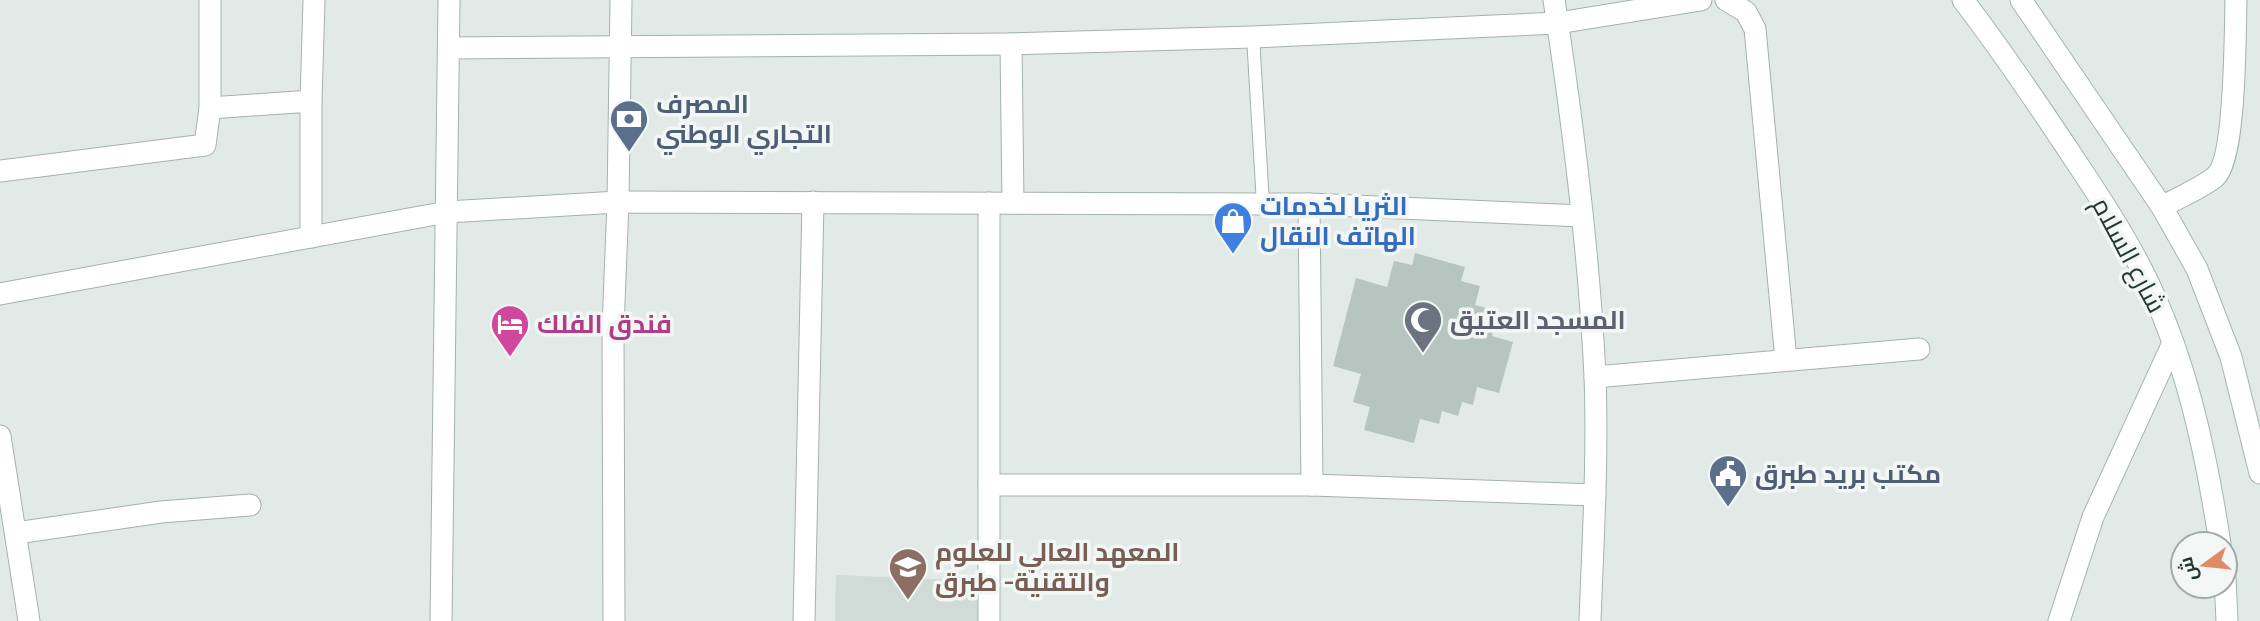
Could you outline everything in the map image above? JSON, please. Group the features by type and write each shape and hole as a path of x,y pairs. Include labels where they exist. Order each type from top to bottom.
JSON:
{"street":[{"path":"0,172 205,145 210,108 210,0"},
{"path":"311,237 314,0"},
{"path":"441,621 449,0"},
{"path":"614,621 613,328 621,0"},
{"path":"1554,0 1582,216 1595,377 1595,495 1590,621"},
{"path":"450,48 1011,44 1253,37 1558,23 1701,0"},
{"path":"1726,0 1746,12 1755,29 1786,360"},
{"name":"شارع السلام","path":"1964,0 2007,58 2093,187 2142,270 2173,343 2209,474 2218,530"},
{"name":"شارع السلام","path":"2021,0 2162,207 2197,269 2231,357 2260,473"},
{"path":"2162,207 2217,176 2226,158 2230,129 2236,0"},
{"path":"1011,44 1013,203"},
{"path":"210,108 311,101"},
{"path":"0,294 447,212 618,202 1309,204 1582,216"},
{"path":"804,621 813,202"},
{"path":"989,203 989,621"},
{"path":"1309,204 1312,485"},
{"path":"2059,621 2093,517 2173,343"},
{"path":"1595,377 1919,349"},
{"path":"0,436 29,621"},
{"path":"989,485 1312,485 1595,495"},
{"path":"16,533 161,512 250,505"},
{"path":"2226,600 2227,621"}],"lane":[{"path":"1253,37 1263,204"}],"shaded area":[{"name":"المعهد العالي للعلوم والتقنية- طبرق","path":"836,575 981,581 980,621 835,621"}],"building":[{"name":"المسجد العتيق","path":"1415,253 1465,267 1461,281 1480,286 1475,305 1487,308 1484,319 1495,322 1492,336 1513,342 1499,393 1477,387 1473,405 1462,402 1458,416 1442,411 1439,424 1420,419 1414,443 1364,430 1370,407 1353,402 1361,374 1333,366 1356,278 1387,287 1394,261 1412,265"}],"place":[{"name":"المصرف التجاري الوطني","path":"629,153"},
{"name":"الثريا لخدمات الهاتف النقال","path":"1233,255"},
{"name":"المسجد العتيق","path":"1423,354"},
{"name":"فندق الفلك","path":"510,358"},
{"name":"مكتب بريد طبرق","path":"1728,508"},
{"name":"المعهد العالي للعلوم والتقنية- طبرق","path":"908,601"}]}
